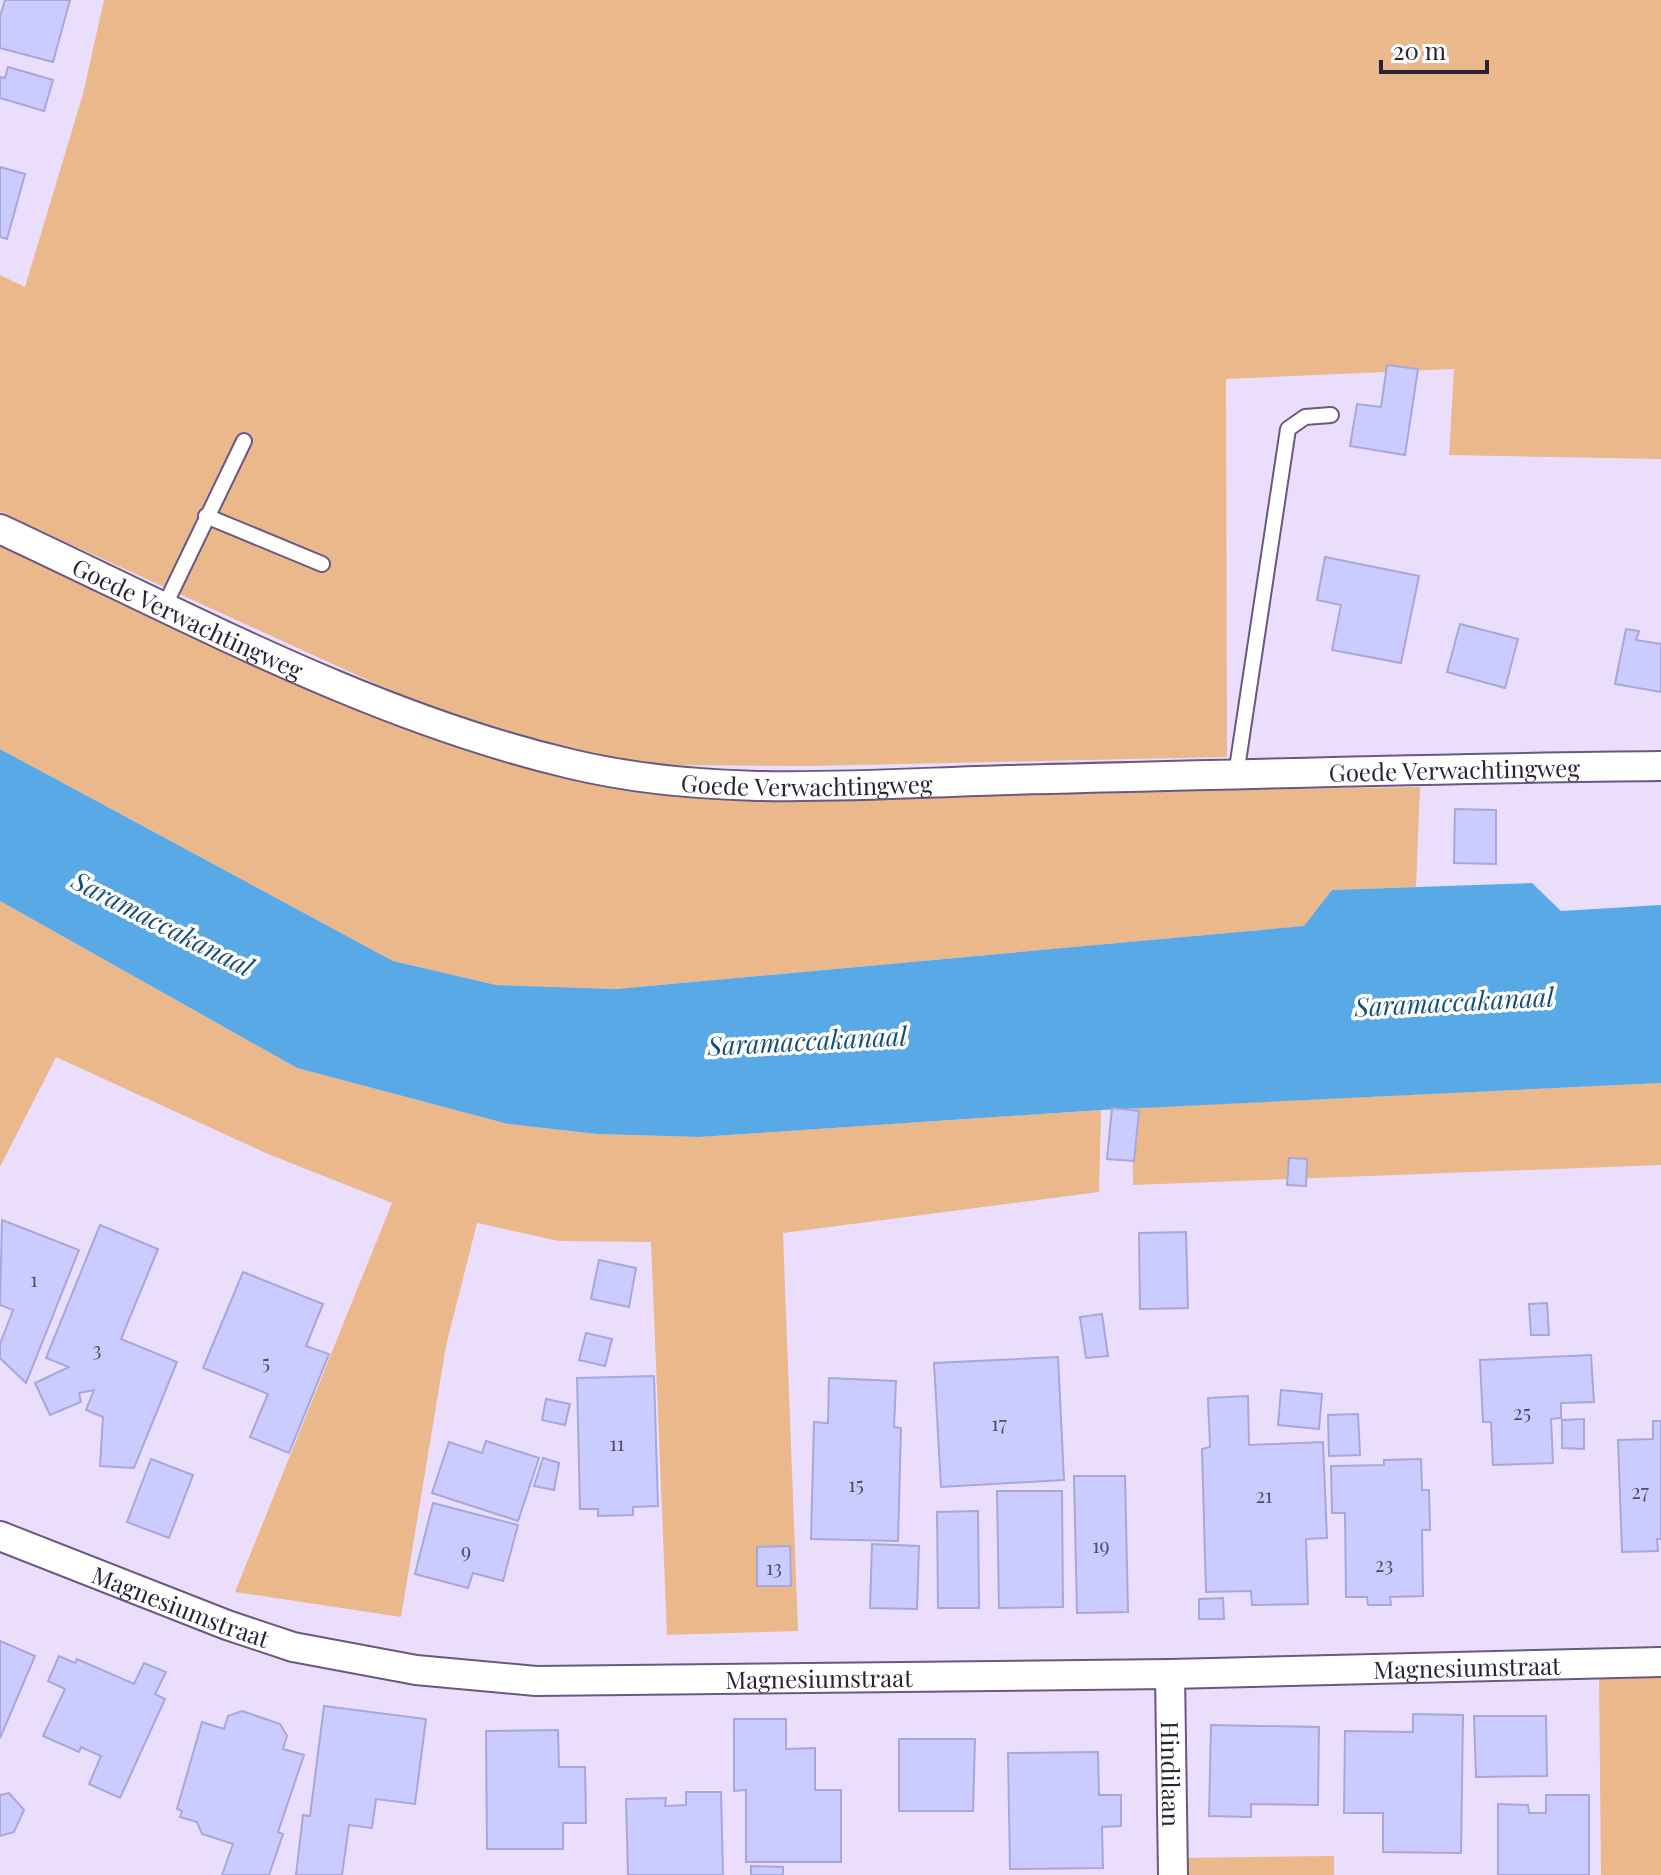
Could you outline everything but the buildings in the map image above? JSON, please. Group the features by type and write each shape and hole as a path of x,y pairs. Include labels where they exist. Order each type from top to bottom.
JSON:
{"street":[{"name":"Goede Verwachtingweg","path":"0,529 451,731 574,765 677,783 825,785 1661,766"},
{"name":"Magnesiumstraat","path":"0,1536 213,1620 293,1647 454,1675 536,1681 1170,1674 1661,1662"},
{"name":"Hindilaan","path":"1170,1674 1173,1875"}],"lane":[{"path":"1236,775 1288,429 1305,417 1331,415"},
{"path":"165,605 244,441"},
{"path":"206,516 322,564"}],"shaded area":[{"path":"104,0 1661,0 1661,459 1449,455 1454,369 1226,379 1227,757 810,766 661,765 572,753 442,714 0,512 0,275 25,287 83,94"},
{"path":"0,545 319,689 448,743 520,766 632,790 720,797 1420,787 1416,887 1332,890 1305,926 616,989 496,985 393,961 0,749"},
{"path":"0,901 297,1068 508,1124 597,1134 699,1137 1101,1110 1099,1192 783,1233 798,1631 667,1635 651,1242 559,1241 477,1223 446,1346 401,1617 235,1592 392,1203 268,1154 56,1057 0,1167"},
{"path":"1661,1083 1661,1165 1133,1185 1132,1108"},
{"path":"1599,1675 1661,1675 1661,1875 1601,1875"},
{"path":"1334,1856 1334,1875 1178,1875 1178,1858"}],"water":[{"name":"Saramaccakanaal","path":"0,749 393,961 496,985 616,989 1304,926 1332,890 1532,883 1561,911 1661,905 1661,1083 1101,1110 699,1137 597,1134 508,1124 297,1068 0,901"}]}
